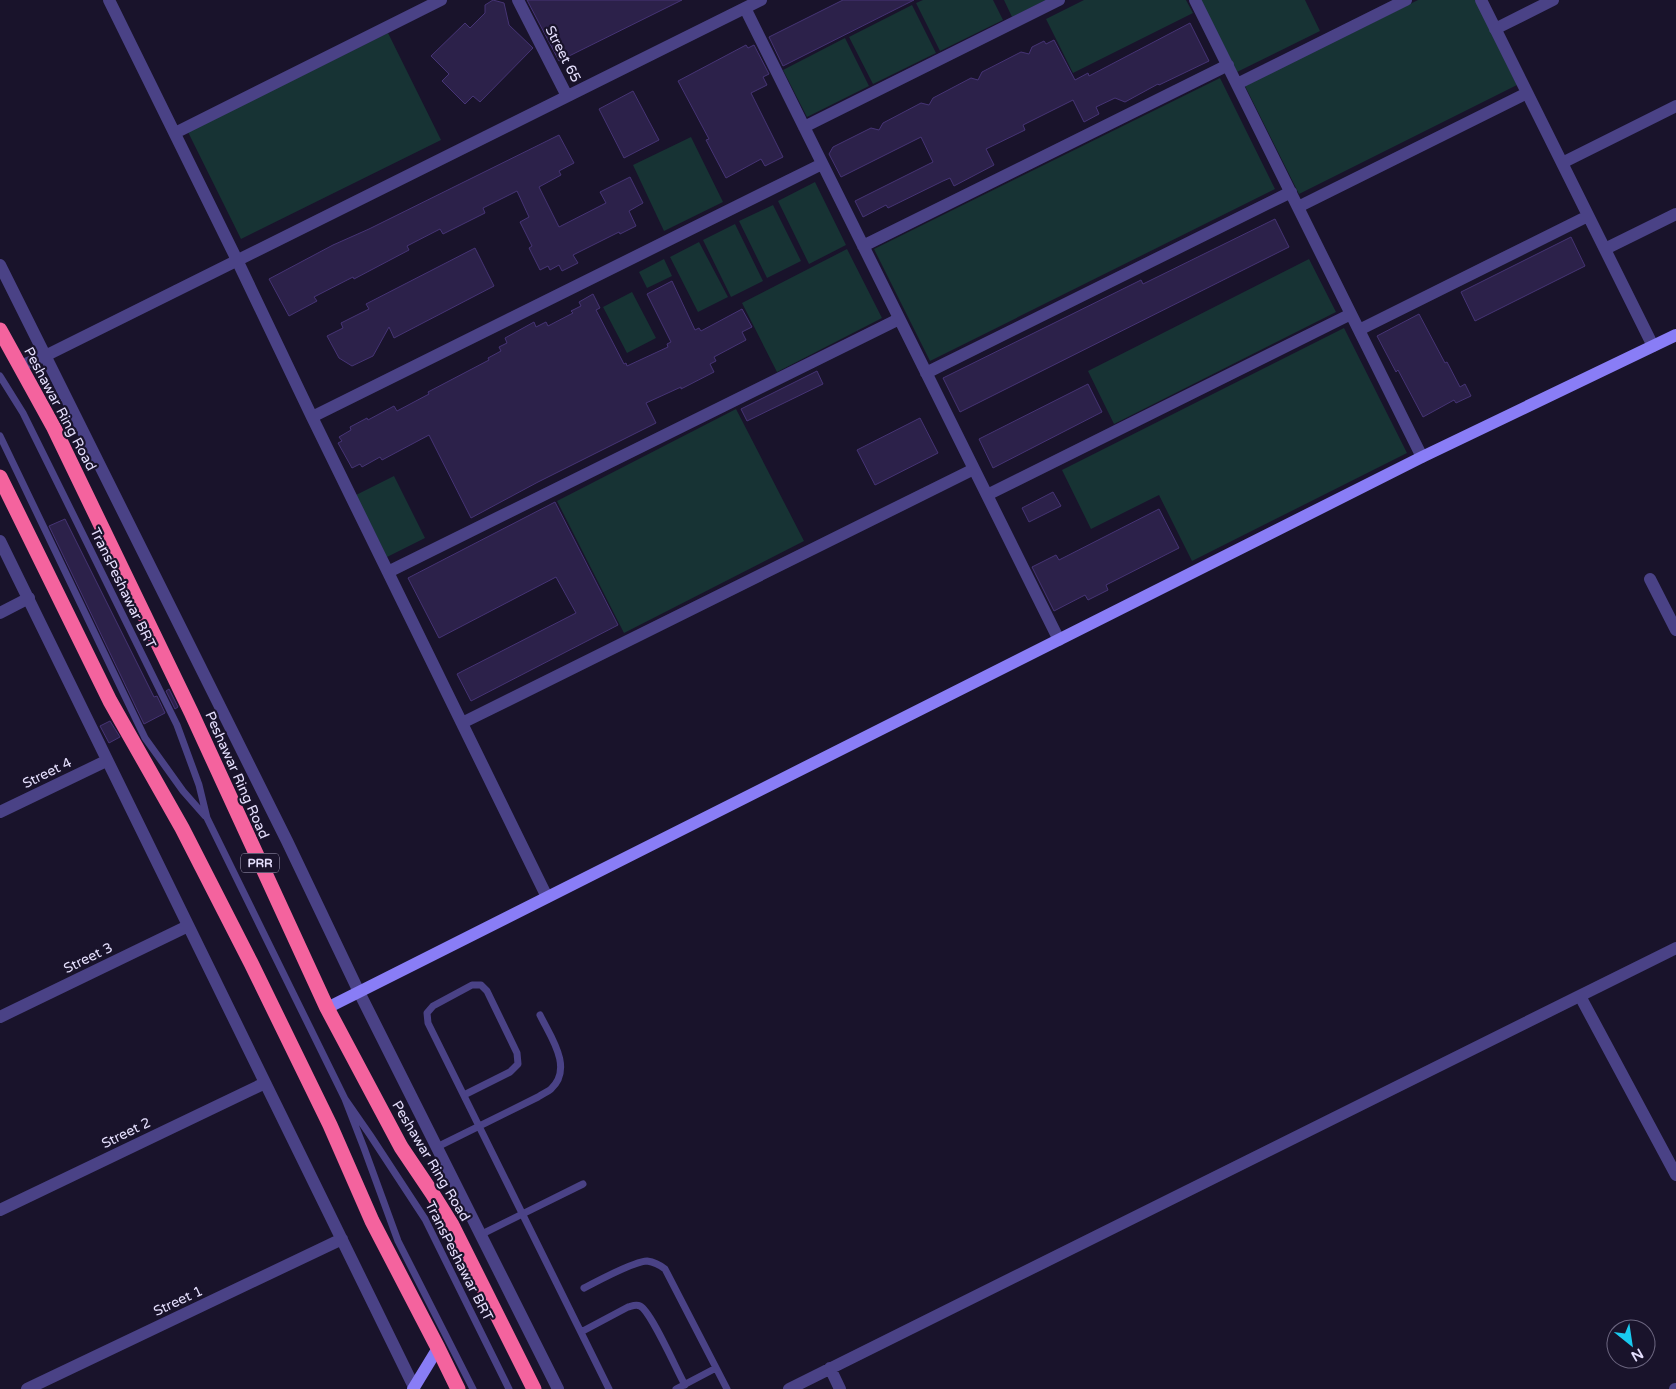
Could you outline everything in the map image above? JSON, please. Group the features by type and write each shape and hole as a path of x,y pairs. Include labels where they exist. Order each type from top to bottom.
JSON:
{"highway":[{"name":"Peshawar Ring Road","path":"0,330 54,428 178,685 327,1008 401,1147 452,1225 534,1389"},
{"path":"0,477 110,701 182,828 251,963 330,1125 372,1221 458,1389"}],"street":[{"path":"109,0 547,897"},
{"path":"175,133 441,0"},
{"name":"Street 65","path":"518,0 567,96"},
{"path":"20,366 45,356 761,0"},
{"path":"804,127 1059,0"},
{"path":"1196,0 1422,457"},
{"path":"1237,84 1406,0"},
{"path":"1481,0 1653,346"},
{"path":"1495,29 1553,0"},
{"path":"745,8 1059,640"},
{"path":"863,246 1228,65"},
{"path":"1298,207 1527,93"},
{"path":"1562,163 1676,106"},
{"path":"312,416 822,164"},
{"path":"926,373 1291,192"},
{"path":"1605,249 1676,214"},
{"path":"1359,330 1588,216"},
{"path":"0,265 283,832 358,992 558,1389"},
{"path":"987,495 1351,314"},
{"path":"388,572 899,319"},
{"path":"327,1008 1422,457 1676,335"},
{"path":"462,723 974,469"},
{"path":"0,541 414,1388"},
{"path":"1650,579 1676,630"},
{"path":"0,613 29,598"},
{"name":"Street 4","path":"0,812 106,761"},
{"name":"Street 3","path":"0,1017 188,926"},
{"path":"789,1389 1676,948"},
{"path":"1580,996 1676,1175"},
{"name":"Street 2","path":"0,1210 265,1083"},
{"name":"Street 1","path":"27,1389 342,1239"},
{"path":"414,1388 438,1348"},
{"path":"830,1368 840,1389"}],"lane":[{"name":"TransPeshawar BRT","path":"0,376 23,413 177,726 199,785 207,818 345,1099 398,1241 473,1389"},
{"name":"TransPeshawar BRT","path":"0,436 145,738 183,791 207,818"},
{"path":"464,1095 510,1072 518,1064 517,1054 487,992 481,985 472,985 433,1006 426,1013 428,1023 609,1389"},
{"path":"437,1147 551,1090 558,1080 561,1066 558,1052 540,1014"},
{"name":"TransPeshawar BRT","path":"345,1099 425,1219 510,1389"},
{"path":"480,1235 583,1184"},
{"path":"584,1288 635,1264 646,1261 657,1263 666,1269 727,1389"},
{"path":"581,1332 628,1307 640,1306 650,1316 684,1385"},
{"path":"676,1389 716,1368"}],"green space":[{"path":"923,0 993,0 1003,20 940,51 916,3"},
{"path":"1004,0 1046,0 1012,17"},
{"path":"1084,0 1186,0 1193,13 1073,73 1046,19"},
{"path":"1201,0 1305,0 1320,31 1237,72"},
{"path":"1418,0 1475,0 1517,85 1299,194 1245,86"},
{"path":"912,5 936,53 873,84 849,37"},
{"path":"388,33 441,140 241,239 188,132"},
{"path":"845,38 869,86 807,117 783,70"},
{"path":"1220,78 1275,189 930,361 874,249"},
{"path":"691,137 723,202 664,231 633,165"},
{"path":"815,182 846,245 809,264 778,201"},
{"path":"773,205 801,261 767,278 739,221"},
{"path":"735,224 763,281 731,297 703,240"},
{"path":"699,242 728,297 698,312 670,257"},
{"path":"847,249 882,318 777,372 742,303"},
{"path":"664,259 672,276 647,288 639,272"},
{"path":"1309,259 1336,312 1114,424 1088,371"},
{"path":"632,292 656,338 627,353 603,307"},
{"path":"1344,328 1407,453 1192,561 1159,495 1091,529 1062,470"},
{"path":"736,409 804,541 624,633 557,501"},
{"path":"394,476 425,538 387,557 356,495"}],"building":[{"path":"493,0 504,3 509,25 533,48 480,102 473,96 465,104 442,81 449,74 431,56 465,23 470,28 485,13 485,5"},
{"path":"527,0 682,0 559,61"},
{"path":"843,0 914,0 783,66 769,37"},
{"path":"1190,23 1209,61 1158,84 1125,102 1115,98 1096,107 1099,114 1084,122 1073,100 1023,125 1025,130 986,149 994,165 954,186 950,178 888,208 886,205 863,217 855,201 933,162 921,137 841,177 829,154 833,147 871,128 879,130 883,123 921,103 929,105 933,98 971,78 978,80 982,72 1021,52 1029,54 1032,47 1044,41 1046,44 1054,40 1075,80 1088,73 1089,76"},
{"path":"746,45 748,48 754,45 769,74 763,77 767,85 751,93 783,157 765,166 761,159 726,178 706,140 709,139 678,81"},
{"path":"633,91 659,140 624,158 599,109"},
{"path":"559,135 574,163 559,171 561,175 539,187 559,227 606,203 600,192 630,177 643,203 629,211 636,226 620,234 619,232 573,255 578,263 562,271 559,265 550,270 548,266 540,270 529,248 532,246 520,222 529,217 517,191 483,208 485,213 443,234 440,229 407,246 409,250 354,279 353,277 314,297 317,301 289,316 269,279 333,245"},
{"path":"1275,219 1289,247 960,412 943,378 1141,280 1143,284"},
{"path":"1571,237 1585,266 1475,321 1461,292"},
{"path":"475,248 494,286 394,338 389,327 373,356 352,366 339,358 327,336 343,328 341,323 369,309 366,304"},
{"path":"672,281 695,330 699,328 701,331 742,309 752,327 742,332 746,340 714,357 716,361 710,364 714,372 681,389 681,387 646,403 656,423 471,518 429,435 382,460 380,457 362,467 360,464 352,468 338,443 342,441 339,437 351,430 350,427 394,406 397,411 429,394 428,392 489,360 488,358 501,351 499,347 507,343 505,338 534,322 536,327 546,322 548,326 573,313 571,311 581,306 579,302 593,294 600,308 596,310 624,364 626,363 627,366 668,347 667,344 671,342 647,294"},
{"path":"1419,314 1460,387 1465,384 1471,396 1456,403 1454,400 1423,417 1377,336"},
{"path":"817,371 823,384 747,421 741,409"},
{"path":"1088,384 1102,412 993,468 979,439"},
{"path":"920,418 938,453 875,485 857,450"},
{"path":"1053,492 1061,506 1029,522 1022,508"},
{"path":"555,502 618,625 471,701 457,674 576,613 556,577 439,638 408,578"},
{"path":"1159,509 1179,548 1106,585 1108,590 1088,600 1085,595 1054,611 1032,567 1056,555 1059,560"},
{"path":"65,519 154,697 157,696 165,713 144,724 49,526"},
{"path":"169,689 178,707 175,709 166,691"},
{"path":"110,721 120,737 109,743 100,726"}]}
